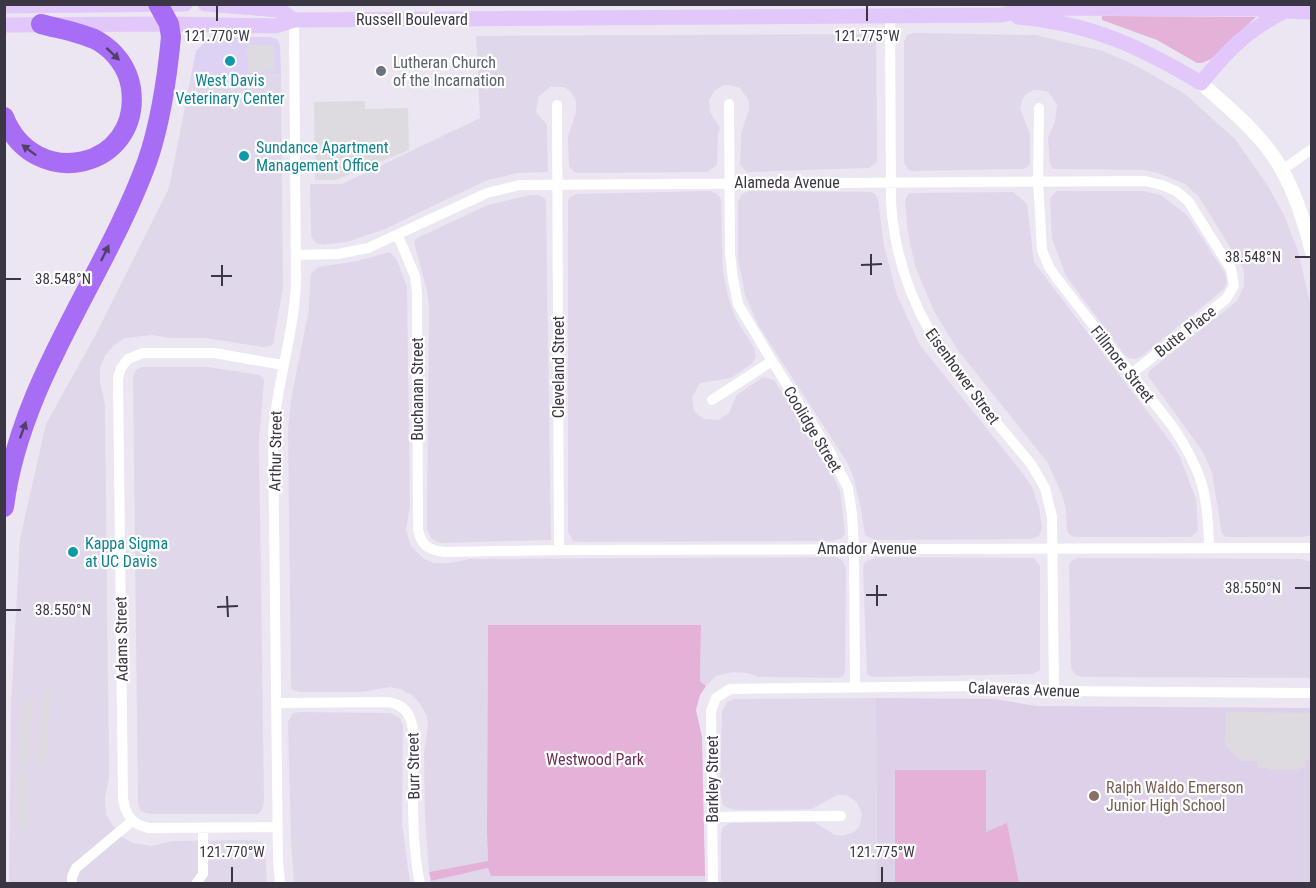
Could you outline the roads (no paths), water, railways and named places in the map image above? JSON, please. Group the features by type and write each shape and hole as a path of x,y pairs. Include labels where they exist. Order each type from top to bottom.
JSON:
{"highway":[{"path":"4,507 19,440 30,410 46,372 130,204 146,163 160,117 171,37 169,24 158,5"},
{"path":"4,117 18,142 30,152 54,163 68,164 83,162 105,152 121,136 127,125 132,97 127,72 120,61 101,43 90,38 31,25"}],"main road":[{"path":"4,6 185,4"},
{"name":"Russell Boulevard","path":"205,4 280,9 294,20"},
{"name":"Russell Boulevard","path":"4,25 275,26 294,20 1002,15 1029,8 1264,9 1311,12"},
{"name":"Russell Boulevard","path":"1201,83 1247,33 1285,12"},
{"path":"1002,15 1070,24 1117,38 1201,83"}],"street":[{"name":"Eisenhower Street","path":"890,16 892,223 896,246 903,274 919,313 947,360 1031,464 1040,479 1051,508 1054,547 1054,691"},
{"name":"Arthur Street","path":"280,884 277,827 273,434 283,365 295,308 297,255 294,20"},
{"path":"1201,83 1262,142 1282,170 1295,197 1311,252"},
{"name":"Coolidge Street","path":"729,104 730,254 738,304 830,452 848,488 854,548 855,687"},
{"name":"Cleveland Street","path":"557,105 558,550"},
{"name":"Fillmore Street","path":"1039,108 1038,181 1042,250 1049,267 1173,427 1195,464 1202,481 1208,509 1209,548"},
{"path":"1282,170 1311,149"},
{"name":"Alameda Avenue","path":"297,255 353,252 398,236 487,194 520,185 1145,181 1176,191 1195,211 1231,269 1234,285"},
{"name":"Buchanan Street","path":"398,236 415,276 417,293 418,529 423,545"},
{"name":"Butte Place","path":"1131,374 1227,299 1234,285"},
{"name":"Adams Street","path":"132,821 125,812 123,798 119,373 128,359 143,353 214,353 283,365"},
{"path":"712,400 772,361"},
{"name":"Amador Avenue","path":"423,545 432,550 444,552 1054,547 1311,548"},
{"name":"Calaveras Avenue","path":"736,689 979,686 1054,691 1311,693"},
{"name":"Barkley Street","path":"713,884 712,707 716,698 722,693 736,689"},
{"name":"Burr Street","path":"276,703 388,702 401,706 405,710 412,726 414,832 420,884"},
{"path":"712,818 841,816"},
{"path":"72,884 76,868 132,821 138,826 149,828 277,827"},
{"path":"196,884 203,874 202,828"}],"place":[{"name":"West Davis Veterinary Center","path":"230,61"},
{"name":"Lutheran Church of the Incarnation","path":"381,71"},
{"name":"Sundance Apartment Management Office","path":"244,156"},
{"name":"Kappa Sigma at UC Davis","path":"73,552"},
{"name":"Ralph Waldo Emerson Junior High School","path":"1094,796"}],"park label":[{"name":"Westwood Park","path":"595,759"}]}
